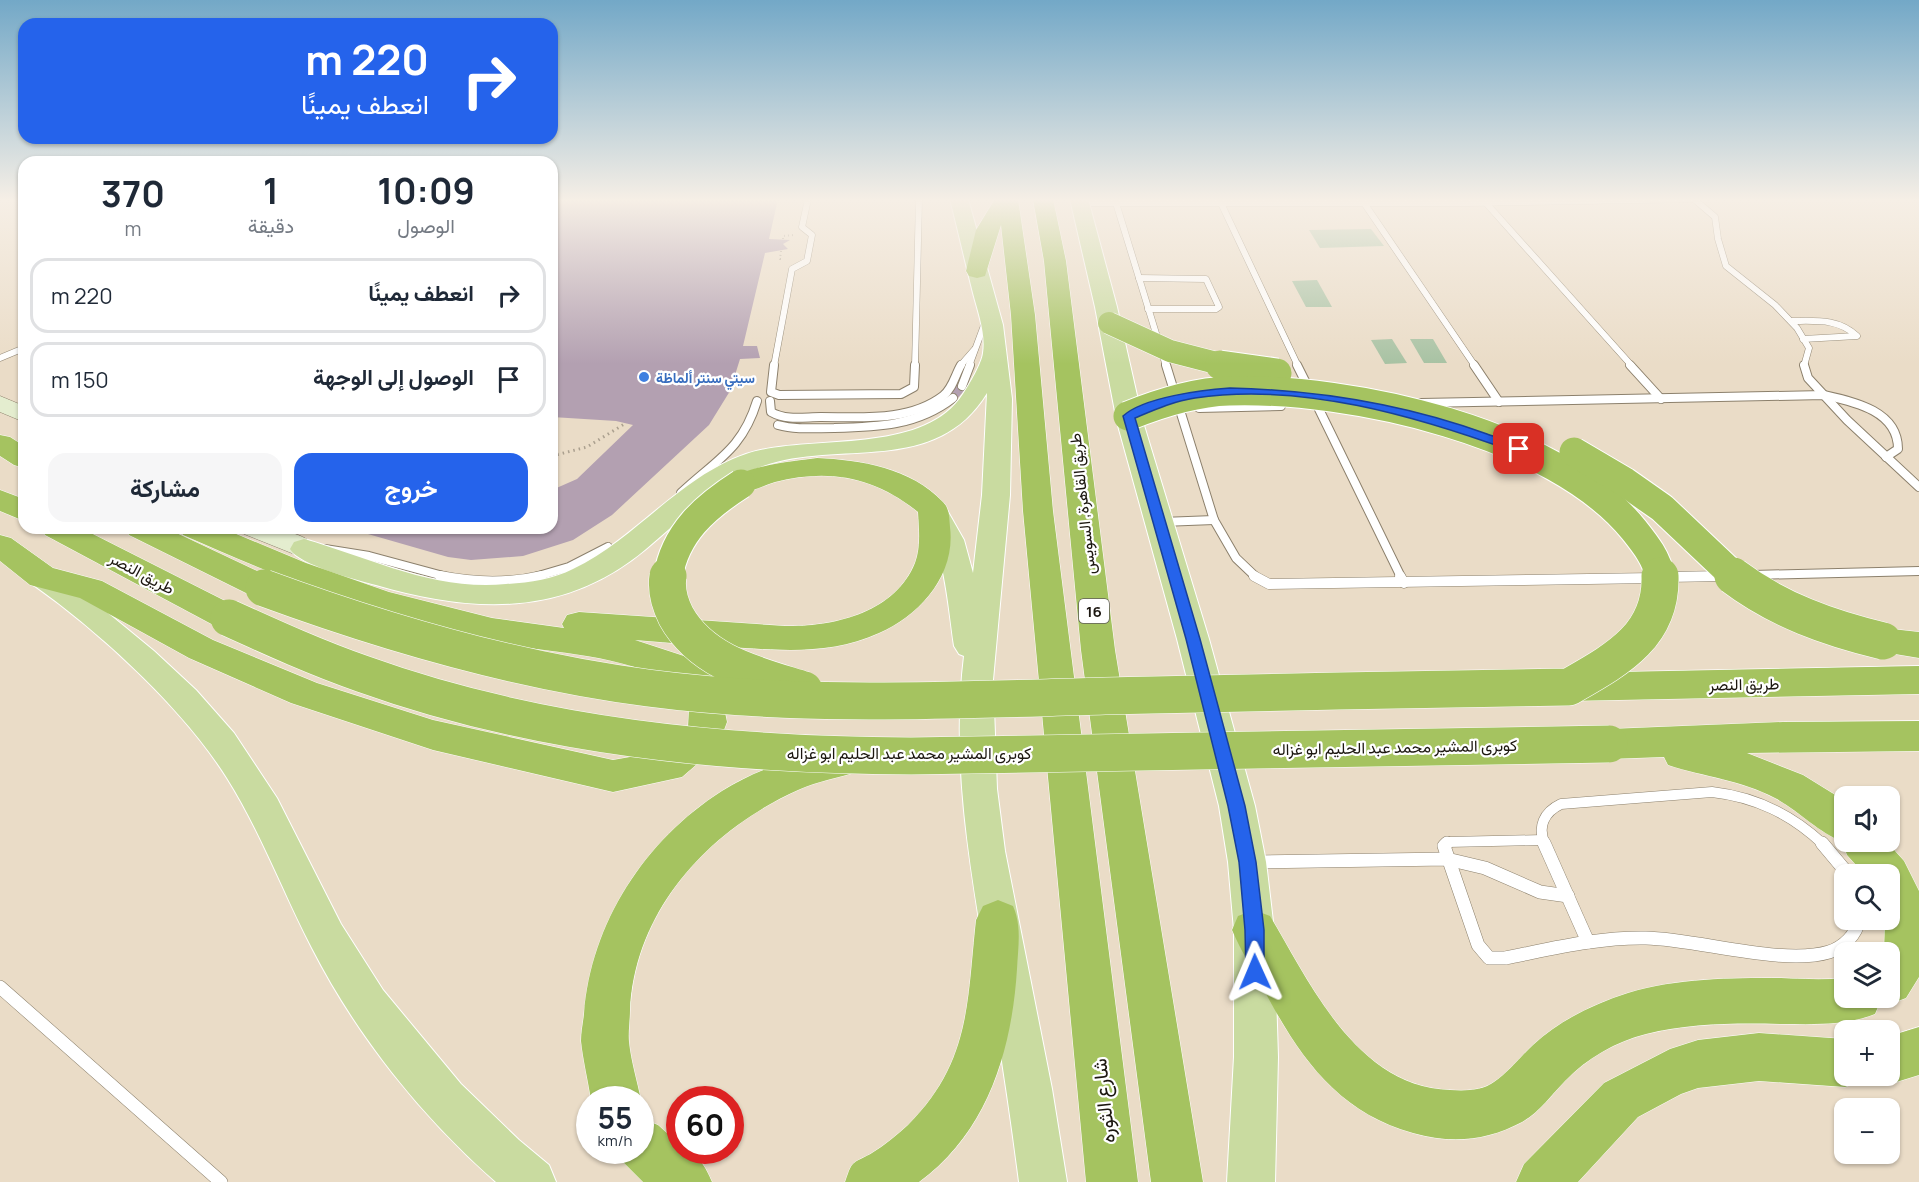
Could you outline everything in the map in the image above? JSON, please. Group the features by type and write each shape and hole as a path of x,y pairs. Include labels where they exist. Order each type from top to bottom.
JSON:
{"highway":[{"path":"977,271 981,254"},
{"name":"شارع الثوره","path":"1014,254 1023,315 1038,511 1112,1182"},
{"name":"طريق القاهرة, السويس","path":"1054,254 1098,650 1177,1182"},
{"path":"1109,323 1152,345 1205,362 1246,370 1333,379 1400,392 1469,410 1523,429 1576,453 1626,483 1672,517 1724,569 1756,592 1816,622 1882,641 1919,645"},
{"path":"152,534 264,588 378,630 443,648 563,675 679,692 836,702 1569,687 1603,668 1634,645 1653,618 1661,589 1660,573 1654,556 1632,524 1603,496 1569,473 1519,449 1445,423 1364,404 1306,395 1250,391 1212,392 1176,398 1128,416"},
{"path":"0,443 18,455"},
{"path":"425,613 794,639 832,636 868,625 899,608 910,598 933,559 937,533 933,509 909,489 878,474 845,468 792,469 741,484 712,501 700,512 675,548 667,574 667,588 675,615 693,640 722,660 836,702"},
{"path":"0,499 18,509"},
{"name":"طريق النصر","path":"68,534 229,618"},
{"path":"0,545 42,578 90,589 201,649 304,693 433,735 541,762 613,776 668,766 705,735 708,722 707,709 701,683 678,668 631,652 507,634 359,594 283,547 222,534"},
{"name":"كوبرى المشير محمد عبد الحليم ابو غزاله","path":"229,618 326,662 441,700 505,716 573,729 717,748 869,756 1609,744"},
{"name":"طريق النصر","path":"1569,687 1919,680"},
{"path":"1609,744 1783,737 1919,736"},
{"path":"1609,744 1710,758 1745,767 1794,789 1834,817"},
{"path":"611,1086 604,1046 607,988 625,928 640,899 659,872 703,827 755,793 811,769 869,756"},
{"path":"1870,852 1880,864"},
{"path":"1900,895 1908,919 1910,939 1907,957 1900,973"},
{"path":"871,1182 911,1156 935,1133 955,1108 970,1081 988,1024 998,920"},
{"path":"1254,930 1309,1024 1338,1063 1370,1089 1400,1105 1447,1116 1489,1111 1506,1104 1553,1059 1576,1042 1601,1028 1656,1008 1718,1001 1834,1001"},
{"path":"1900,1057 1919,1051"},
{"path":"1542,1182 1622,1100 1670,1073 1708,1062 1759,1057 1834,1062"},
{"path":"654,1157 670,1172 686,1182"}],"main road":[{"path":"283,547 411,586 458,594 493,595 536,591 582,577 620,555 711,480 758,458 796,451 881,444 922,434 955,416 974,396 985,351 989,313 973,254"},
{"path":"1093,254 1128,416 1193,639 1234,795 1247,862 1254,930 1256,1056 1251,1182"},
{"path":"985,351 1000,399 996,495 977,680 979,789 986,851 1030,1089 1043,1182"},
{"path":"933,509 942,521 953,549 977,680"},
{"path":"42,578 73,598 154,668 194,708 220,740 254,790 283,843 327,937 374,1012 436,1089 532,1182"}],"street":[{"path":"0,403 18,412"}],"lane":[{"path":"808,254 807,261 792,269 770,390 779,395 901,394 914,387 918,254"},
{"path":"1132,254 1214,520 1242,566 1259,581 1269,584 1404,583 1919,571"},
{"path":"1245,254 1404,583"},
{"path":"1399,254 1499,402"},
{"path":"1532,254 1661,399"},
{"path":"1722,254 1726,266 1791,321 1809,348 1804,365 1808,378 1886,457 1917,483"},
{"path":"1139,278 1206,279 1219,305 1216,309 1148,309"},
{"path":"1791,321 1841,324 1857,336 1803,339"},
{"path":"0,358 18,350"},
{"path":"962,386 985,351"},
{"path":"770,401 771,412 787,417 872,417 909,411 928,405 943,396 953,384 962,363 985,351"},
{"path":"1305,406 1824,395 1864,407 1889,425 1897,434 1898,448 1886,457"},
{"path":"778,424 798,428 869,427 900,423 936,411 953,398"},
{"path":"653,527 685,488 738,444 749,428 758,400"},
{"path":"1179,408 1294,406"},
{"path":"1159,522 1214,520"},
{"path":"283,547 354,552 452,578 489,584 544,576 578,564 608,547"},
{"path":"1588,942 1543,840 1540,825 1543,815 1550,808 1561,804 1711,792 1730,794 1755,800 1784,814 1811,833 1841,864"},
{"path":"1543,840 1448,842 1444,846 1478,945 1490,958 1504,958 1617,938 1665,938 1803,956 1829,952 1848,941 1854,930"},
{"path":"1247,862 1447,860 1485,868 1540,892 1568,896"},
{"path":"0,987 221,1182"}],"path":[{"path":"558,454 587,447 626,423"}],"green space":[{"path":"1317,280 1332,307 1306,307 1292,281"},
{"path":"1392,339 1407,363 1385,364 1371,340"},
{"path":"1410,339 1433,339 1447,363 1424,363"}],"building":[{"name":"سيتي سنتر ألماظة","path":"558,254 765,254 743,346 757,346 760,358 740,359 730,391 709,425 612,515 573,540 523,556 471,560 448,557 368,534 558,534 558,487 577,479 633,425 616,421 558,417"},
{"path":"956,384 967,387 957,399 947,396"}],"place":[{"name":"سيتي سنتر ألماظة","path":"644,377"}],"route":[{"path":"1255,972 1254,930 1247,862 1237,806 1193,639 1128,416 1160,403 1194,394 1230,391 1278,392 1335,399 1425,417 1519,449"}]}
